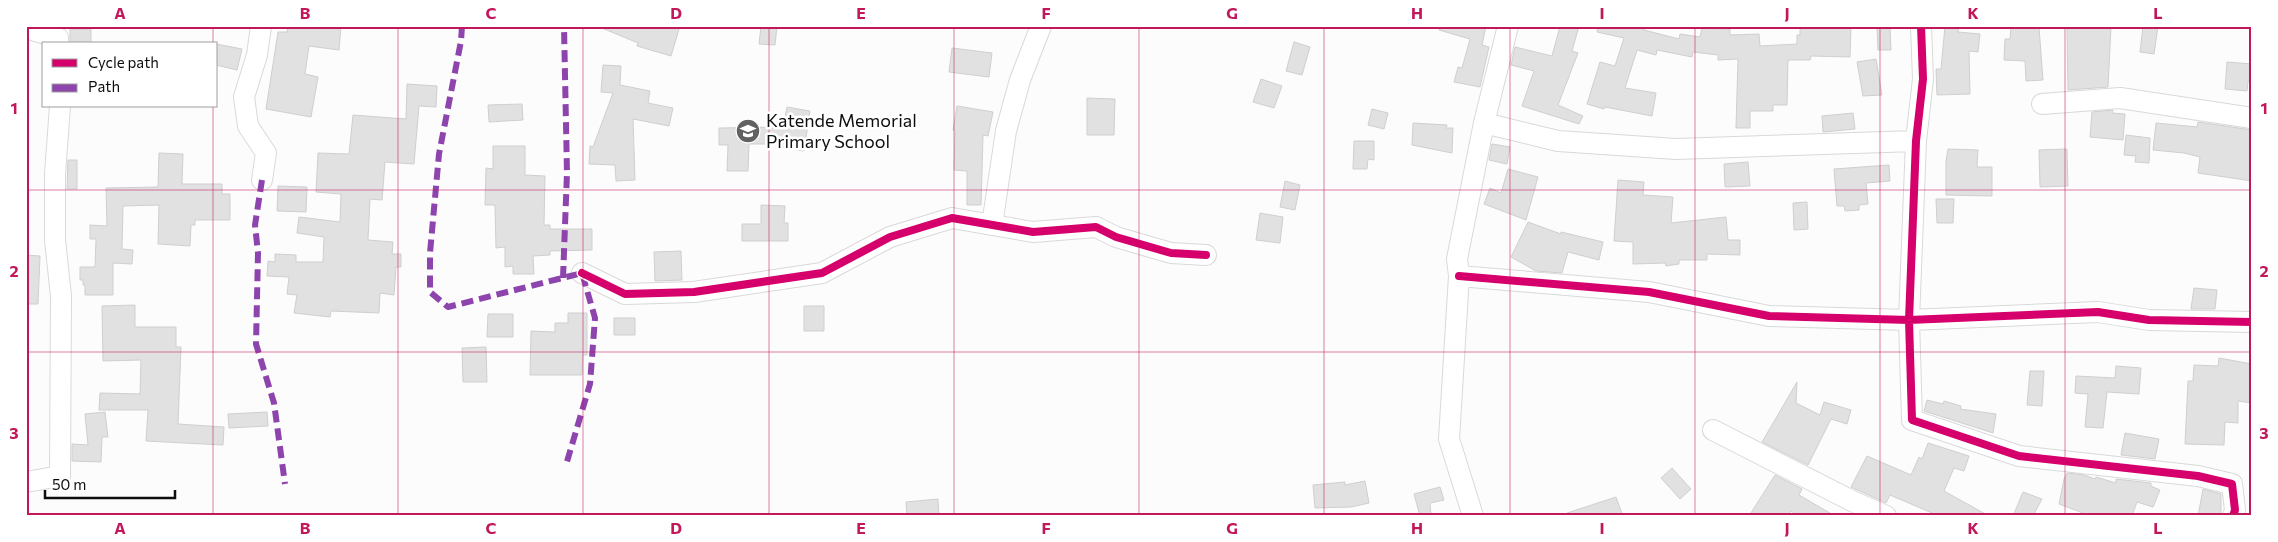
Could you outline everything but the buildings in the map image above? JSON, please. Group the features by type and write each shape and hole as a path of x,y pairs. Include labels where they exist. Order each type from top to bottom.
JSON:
{"street":[{"path":"260,26 257,55 244,98 248,126 266,153 262,180"},
{"path":"992,225 1006,131 1020,80 1041,26"},
{"path":"1472,516 1450,439 1459,276 1457,259 1484,123 1508,26"},
{"path":"1921,26 1924,79 1916,141 1909,320 1912,420 2018,456 2198,476 2232,484 2235,510 2233,516"},
{"path":"26,28 58,38 58,42"},
{"path":"2042,104 2120,98 2252,118"},
{"path":"26,482 60,476 61,296 55,240 55,174 60,108"},
{"path":"1484,123 1558,141 1676,149 1916,141"},
{"path":"582,273 625,294 694,292 822,273 890,237 952,218 1033,232 1096,227 1116,237 1171,252 1206,255"},
{"path":"1459,276 1649,292 1769,316 1909,320 2098,312 2149,320 2252,322"},
{"path":"1713,430 1886,516"}],"marked path":[{"path":"462,26 461,41 439,154 430,253 430,292 448,307 582,273 595,318 590,384 566,465"},
{"path":"563,278 567,173 564,26"},
{"path":"262,180 255,225 258,253 256,344 274,403 285,484"}],"cycle path":[{"path":"1921,26 1923,79 1916,141 1909,320 1912,420 2019,456 2198,476 2232,484 2235,510 2233,516"},
{"path":"582,273 625,294 694,292 822,273 890,237 952,218 1033,232 1096,227 1116,237 1171,253 1206,255"},
{"path":"1459,276 1649,292 1769,316 1909,320 2098,312 2149,320 2252,322"}],"place":[{"name":"Katende Memorial Primary School","path":"748,131"}]}
